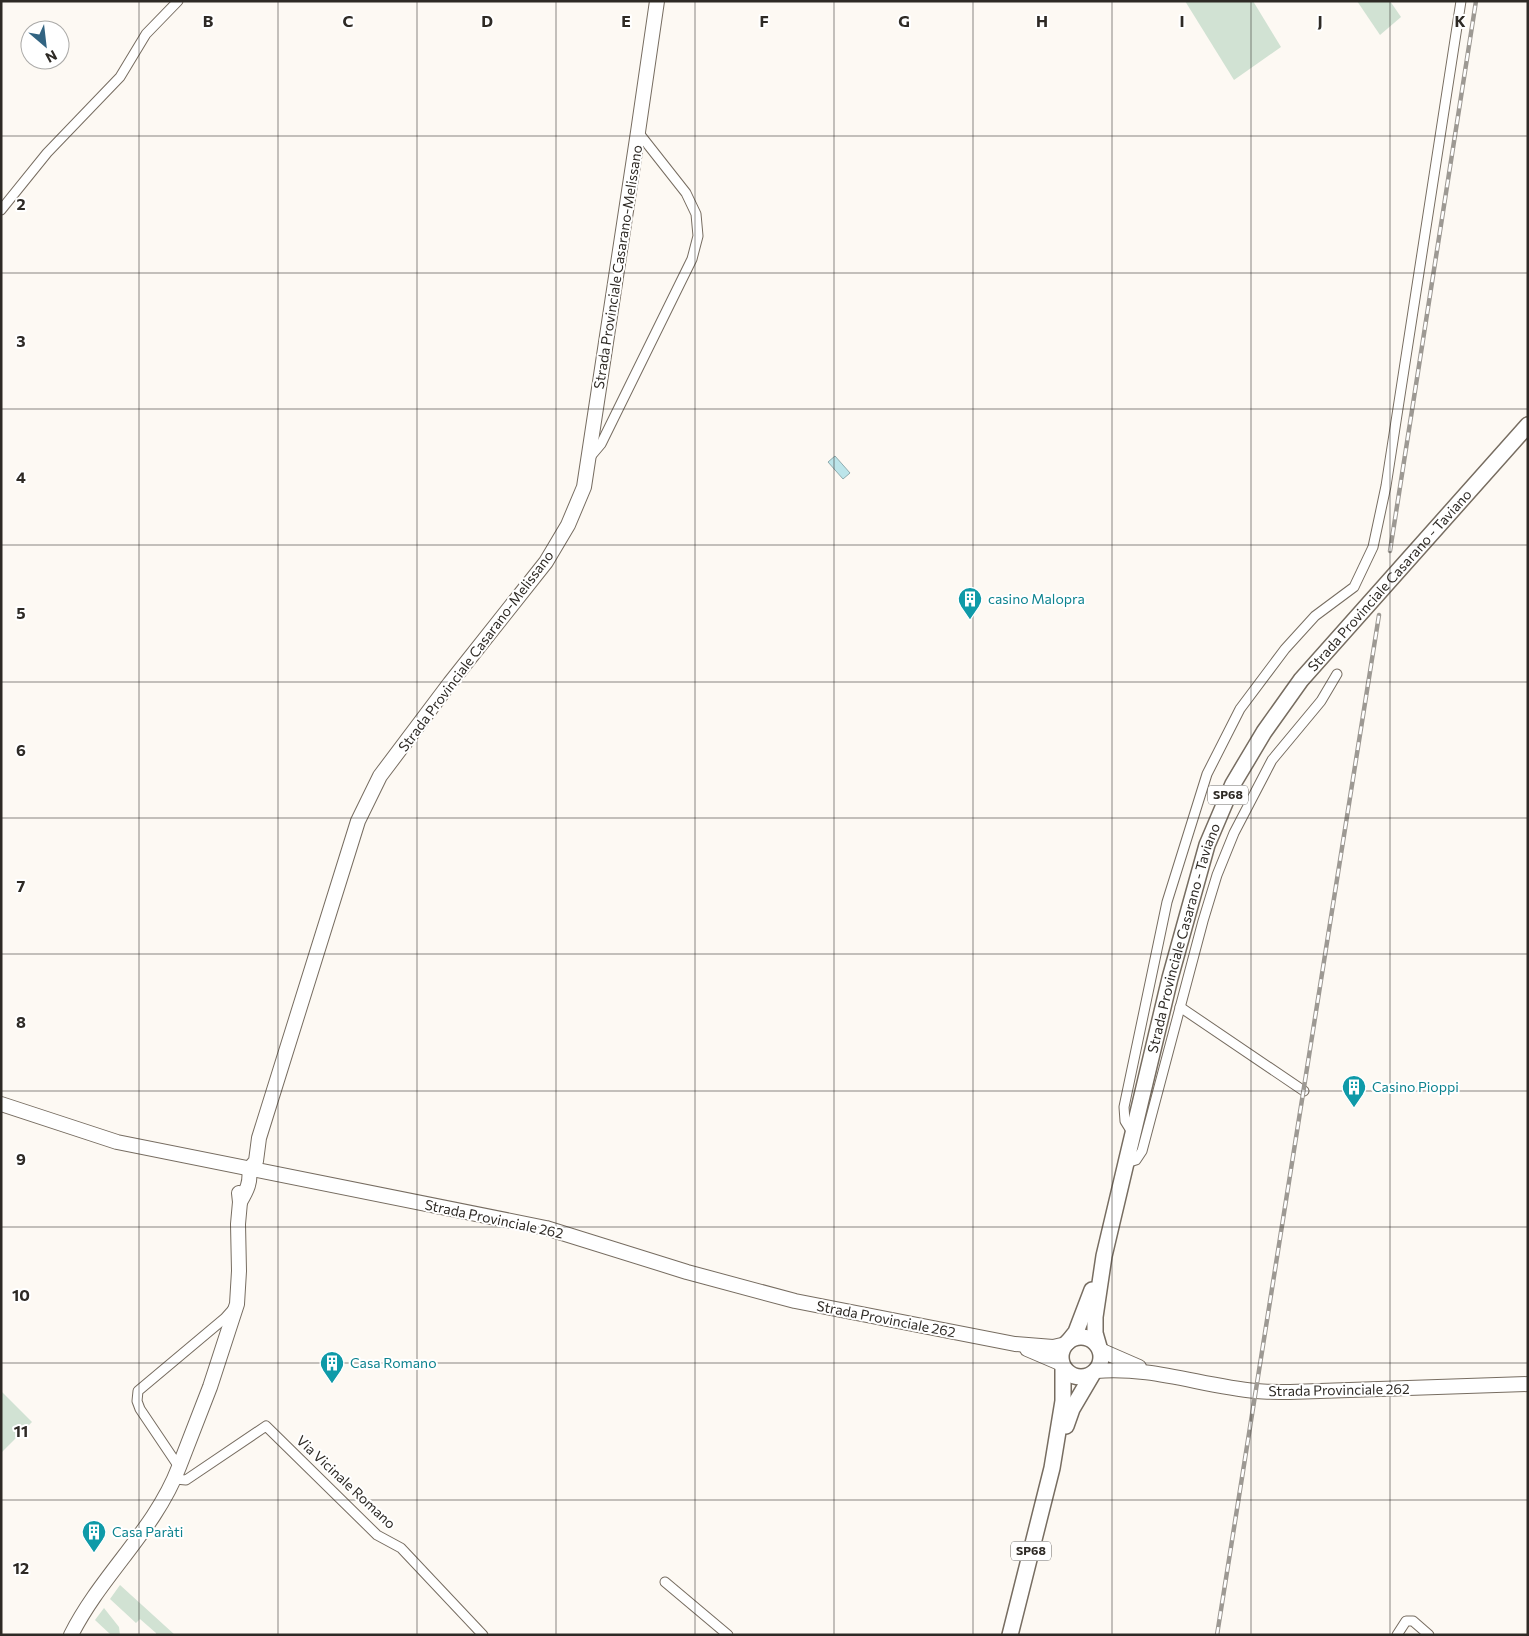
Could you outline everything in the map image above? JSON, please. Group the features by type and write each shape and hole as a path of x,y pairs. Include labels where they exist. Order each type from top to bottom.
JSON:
{"main road":[{"name":"Strada Provinciale Casarano-Melissano","path":"72,1635 77,1624 144,1530 177,1473 210,1387 237,1304 239,1192 242,1178 249,1169 248,1160 252,1148 259,1138 362,814 380,776 450,683 546,562 568,525 584,487 656,1"},
{"name":"Strada Provinciale Casarano - Taviano","path":"1010,1635 1052,1468 1072,1409 1102,1361 1095,1332 1095,1317 1104,1256 1170,978 1205,855 1233,784 1264,732 1302,680 1528,425"},
{"name":"Strada Provinciale 262","path":"1,1104 117,1142 546,1228 687,1272 795,1301 1015,1344"},
{"name":"Strada Provinciale Casarano - Taviano","path":"1052,1468 1063,1401 1061,1354 1076,1332 1084,1314 1104,1256"},
{"path":"1015,1344 1053,1347 1067,1343 1074,1338 1085,1337 1091,1339 1100,1349 1151,1372"},
{"path":"1015,1344 1063,1366 1073,1376 1086,1377 1094,1373 1129,1370 1151,1372"},
{"name":"Strada Provinciale 262","path":"1151,1372 1256,1391 1290,1392 1528,1384"}],"street":[{"path":"1,210 47,153 120,77 146,34 178,1"},
{"path":"1133,1134 1125,1121 1124,1107 1126,1097 1167,902 1207,774 1240,709 1285,649 1315,616 1354,587 1373,547 1386,486 1461,1"},
{"path":"588,459 601,444 692,259 698,236 696,214 686,193 638,132"},
{"path":"1126,1163 1136,1160 1142,1151 1211,893 1234,833 1272,760 1321,701 1337,674"},
{"path":"1180,1007 1304,1091"},
{"path":"177,1473 140,1409 137,1401 138,1390 225,1318 237,1304"},
{"name":"Via Vicinale Romano","path":"177,1473 186,1480 266,1426 377,1535 401,1548 483,1635"},
{"path":"665,1582 728,1635"},
{"path":"1397,1635 1406,1621 1413,1621 1429,1635"}],"green space":[{"path":"1185,1 1253,1 1281,47 1234,80"},
{"path":"1357,1 1390,1 1401,17 1380,35"},
{"path":"1,1391 32,1422 1,1453"},
{"path":"120,1585 175,1635 156,1635 140,1619 136,1623 110,1599"},
{"path":"104,1608 119,1627 120,1635 111,1635 95,1620"}],"water":[{"path":"835,456 850,473 843,479 828,462"}],"railway":[{"path":"1390,551 1476,1"},
{"path":"1217,1635 1379,615"}],"place":[{"name":"casino Malopra","path":"970,620"},
{"name":"Casino Pioppi","path":"1354,1108"},
{"name":"Casa Romano","path":"332,1384"},
{"name":"Casa Paràti","path":"94,1553"}]}
